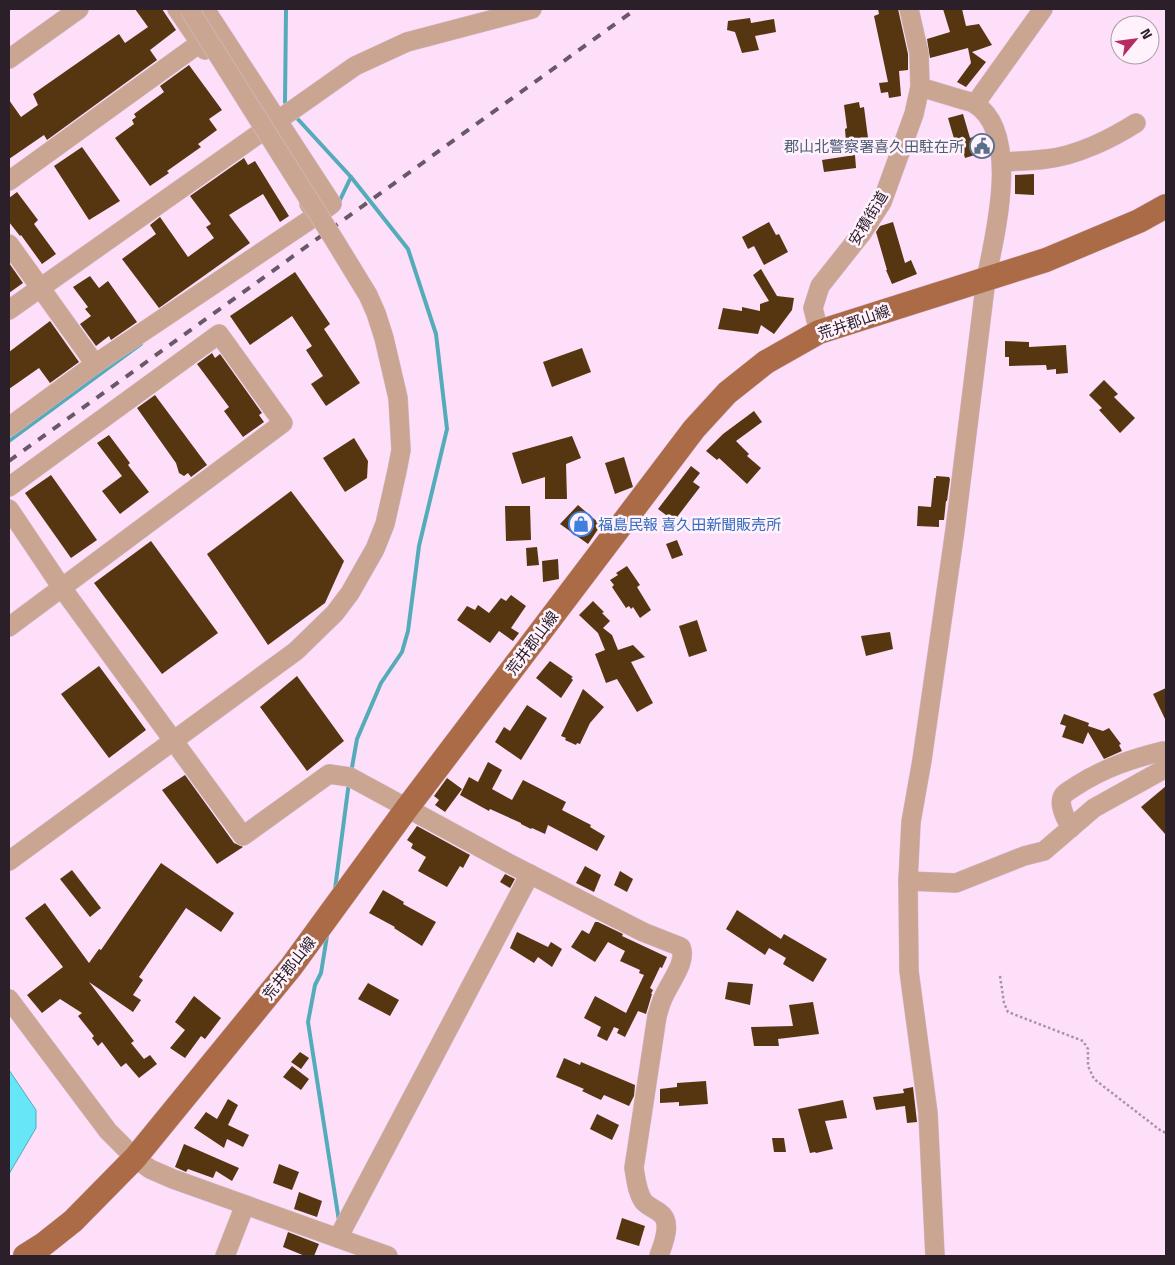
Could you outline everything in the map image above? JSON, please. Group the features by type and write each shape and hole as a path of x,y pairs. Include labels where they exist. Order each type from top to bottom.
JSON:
{"main road":[{"name":"荒井郡山線","path":"24,1256 44,1244 73,1221 135,1158 291,967 407,808 694,429 727,393 766,362 819,332 1046,260 1094,242 1166,206"}],"street":[{"path":"9,59 79,9"},
{"path":"177,9 316,215"},
{"path":"9,861 296,651 335,613 350,592 375,549 385,524 397,471 401,450 398,398 384,338 368,295 336,241 189,9"},
{"path":"9,427 95,364 332,204 205,9"},
{"path":"9,310 355,66 407,42 532,9"},
{"name":"安積街道","path":"819,332 813,308 820,286 862,233 882,202 914,114 920,87 919,53 909,9"},
{"path":"975,104 1044,9"},
{"path":"9,181 200,43"},
{"path":"920,87 975,104 984,113 992,124 1000,145 1003,174 986,279 955,530 922,760 911,822 908,881 909,971 928,1113 935,1256"},
{"path":"1002,162 1048,159 1103,142 1136,123"},
{"path":"9,244 95,364"},
{"path":"9,487 219,334 282,423 9,627"},
{"path":"9,509 62,588 243,836 328,774 350,777 530,874 643,932 681,947 683,952 681,962 657,1016 634,1168 643,1201 666,1218 666,1234 659,1256"},
{"path":"1071,828 1062,806 1062,798 1066,793 1095,773 1127,760 1162,751 1166,752"},
{"path":"908,881 956,883 1024,856 1044,851 1094,808 1166,768"},
{"path":"338,1238 530,874"},
{"path":"9,999 108,1131 150,1170 388,1256"},
{"path":"225,1256 245,1204"}],"path":[{"path":"1000,976 1004,1003 1008,1012 1083,1041 1088,1049 1088,1066 1094,1080 1166,1133"}],"water":[{"path":"9,1070 36,1110 36,1128 9,1174"}],"building":[{"path":"135,9 162,9 176,30 150,50 157,60 47,140 44,135 9,159 9,100 21,117 38,105 33,94 119,34 125,43 148,27"},
{"path":"878,9 898,9 908,54 908,70 899,71 901,96 889,98 888,92 881,93 879,83 888,82 874,16 879,14"},
{"path":"943,9 962,9 966,26 979,24 992,45 972,52 986,62 966,87 957,82 971,63 968,48 930,58 927,39 950,32"},
{"path":"750,18 751,23 774,19 776,32 755,36 759,50 742,53 735,32 727,30 728,21"},
{"path":"189,65 222,110 209,119 217,130 198,144 201,147 167,171 169,173 150,186 115,138 134,124 132,120 136,117 134,114 164,92 160,86"},
{"path":"859,102 860,108 864,107 868,138 846,142 845,129 847,128 844,105"},
{"path":"963,114 970,138 984,134 988,151 965,158 962,147 957,149 948,118"},
{"path":"82,147 120,201 89,220 54,166"},
{"path":"855,155 856,168 824,172 822,160"},
{"path":"244,158 248,165 255,161 289,216 280,222 263,194 229,215 250,243 159,308 122,259 156,234 150,225 160,217 188,257 214,238 206,227 211,224 190,196"},
{"path":"1034,174 1034,195 1015,194 1015,175"},
{"path":"17,192 38,220 34,224 56,254 42,264 9,222 9,198"},
{"path":"769,222 776,235 779,234 788,252 764,265 754,246 748,249 742,237"},
{"path":"893,222 905,263 911,260 917,274 892,284 886,270 876,232 880,226"},
{"path":"9,263 23,283 9,293"},
{"path":"761,269 777,296 794,298 792,310 774,334 761,325 758,334 718,329 723,308 742,311 742,307 760,311 760,304 769,301 753,275"},
{"path":"295,272 330,324 324,329 360,383 326,406 311,384 323,376 306,350 312,346 292,316 250,345 230,316"},
{"path":"90,276 99,288 108,281 137,322 111,340 109,336 96,346 80,324 91,316 85,309 88,307 73,287"},
{"path":"50,321 79,362 50,383 39,368 9,389 9,352"},
{"path":"1005,341 1029,342 1029,347 1066,345 1068,373 1056,374 1056,369 1047,370 1046,365 1009,366 1009,357 1005,357"},
{"path":"582,348 591,372 552,387 543,362"},
{"path":"212,353 215,358 220,354 262,413 259,415 264,422 243,437 224,411 229,407 197,364"},
{"path":"1104,380 1118,394 1114,397 1135,418 1120,433 1099,410 1102,408 1089,395"},
{"path":"155,395 207,465 191,477 188,473 184,476 179,473 176,463 137,408"},
{"path":"754,411 762,422 736,441 749,454 747,456 761,468 747,484 719,458 717,460 706,451 723,434"},
{"path":"109,435 130,463 128,465 149,492 120,514 102,491 122,476 97,443"},
{"path":"572,436 581,458 566,464 567,499 545,499 545,477 522,484 512,453"},
{"path":"354,438 368,461 367,478 345,492 323,458"},
{"path":"624,457 633,487 615,494 605,463"},
{"path":"691,466 700,473 693,482 700,487 674,521 658,509"},
{"path":"51,475 97,540 71,558 25,493"},
{"path":"936,476 949,477 950,479 944,520 939,520 939,527 917,526 918,506 931,507 934,478"},
{"path":"291,491 344,561 325,603 268,645 207,554"},
{"name":"福島民報 喜久田新聞販売所","path":"578,505 601,525 588,544 560,524"},
{"path":"505,506 530,506 531,540 506,541"},
{"path":"677,540 683,555 672,559 666,544"},
{"path":"151,541 218,633 162,674 94,583"},
{"path":"537,547 539,565 527,566 526,548"},
{"path":"558,559 559,579 543,582 542,561"},
{"path":"627,566 640,585 637,587 651,610 640,618 633,607 631,609 629,606 626,608 612,587 614,585 610,580 618,575 616,573"},
{"path":"511,595 526,606 511,628 519,633 513,641 499,631 490,643 457,620 467,606 475,610 478,605 489,613 501,598 506,601"},
{"path":"593,601 610,621 603,628 612,635 618,650 633,645 645,657 631,662 653,703 637,712 617,679 606,683 595,654 605,650 598,633 579,615"},
{"path":"697,620 707,651 689,657 679,626"},
{"path":"890,632 893,649 866,656 861,636"},
{"path":"550,661 573,677 561,698 536,678"},
{"path":"99,666 146,730 109,758 61,694"},
{"path":"297,676 344,741 307,771 260,707"},
{"path":"1166,688 1166,721 1153,694"},
{"path":"583,689 604,707 590,723 580,744 577,743 576,745 561,736"},
{"path":"527,705 547,718 521,760 495,742 504,727 510,731"},
{"path":"1064,714 1089,723 1088,726 1103,731 1109,728 1121,744 1119,745 1122,751 1104,759 1088,732 1083,744 1062,737 1066,726 1060,724"},
{"path":"488,762 502,770 492,789 512,800 523,780 566,802 562,810 591,825 590,827 605,836 597,851 548,825 545,834 490,809 489,811 460,795 469,777 478,782"},
{"path":"185,775 234,843 243,847 217,864 162,790"},
{"path":"447,778 462,789 445,812 435,805 439,800 434,796"},
{"path":"1166,786 1166,835 1141,807"},
{"path":"417,826 470,855 463,868 460,866 447,887 418,871 426,857 411,848 413,844 407,840"},
{"path":"161,863 234,913 221,932 186,908 139,977 143,980 133,995 141,1000 133,1012 89,982 134,1041 131,1043 144,1059 150,1055 157,1064 139,1078 126,1063 121,1067 102,1042 98,1046 92,1038 94,1036 78,1016 82,1013 60,999 42,1013 27,995 63,967 25,918 45,903 89,963 99,949 101,950"},
{"path":"585,866 601,875 594,892 576,883"},
{"path":"72,870 101,908 90,917 60,879"},
{"path":"620,871 633,879 627,892 614,885"},
{"path":"505,874 515,879 510,888 500,882"},
{"path":"383,890 404,902 403,904 436,922 422,946 395,927 369,913"},
{"path":"737,910 781,939 784,934 827,959 813,982 783,964 786,958 769,948 765,955 726,929"},
{"path":"595,922 667,957 650,988 653,990 646,1014 638,1011 625,1037 617,1033 619,1029 614,1027 607,1041 597,1036 601,1027 584,1018 595,996 626,1013 644,975 639,973 640,970 620,961 625,951 608,942 595,962 571,947 582,930 589,934"},
{"path":"517,932 548,947 551,942 562,949 552,967 538,957 534,963 510,948"},
{"path":"728,982 753,984 750,1005 725,999"},
{"path":"368,983 399,1000 390,1016 358,999"},
{"path":"194,996 221,1018 205,1039 201,1036 185,1058 170,1048 185,1030 175,1022"},
{"path":"813,1002 819,1034 778,1039 779,1046 754,1046 751,1027 793,1026 789,1005"},
{"path":"300,1052 309,1058 301,1069 291,1062"},
{"path":"564,1058 580,1065 581,1062 635,1085 634,1096 629,1106 604,1095 601,1100 582,1091 584,1089 556,1077"},
{"path":"292,1066 309,1079 301,1090 283,1077"},
{"path":"706,1081 708,1104 679,1106 679,1102 660,1103 660,1089 677,1087 677,1083"},
{"path":"913,1087 917,1122 907,1123 905,1106 876,1110 873,1097 904,1093 903,1089"},
{"path":"228,1099 238,1105 228,1125 249,1135 243,1147 227,1139 224,1148 194,1128 206,1112 217,1119"},
{"path":"843,1100 847,1118 825,1121 833,1149 810,1153 798,1109"},
{"path":"597,1114 619,1125 612,1140 590,1129"},
{"path":"772,1138 784,1138 786,1152 774,1152"},
{"path":"184,1144 239,1168 232,1181 216,1171 213,1178 188,1169 186,1172 175,1167"},
{"path":"279,1164 299,1172 292,1190 273,1183"},
{"path":"299,1192 322,1201 317,1217 294,1209"},
{"path":"622,1218 645,1226 639,1246 616,1239"},
{"path":"288,1232 319,1244 314,1256 305,1256 283,1247"}],"waterway":[{"path":"286,9 285,102 288,106"},
{"path":"295,116 351,177 408,249 436,334 447,429 419,546 408,631 402,652 381,683 357,739 351,773"},
{"path":"339,202 351,177"},
{"path":"9,441 141,344"},
{"path":"335,889 349,782"},
{"path":"327,936 321,973 315,985 308,1022 339,1221"}],"railway":[{"path":"9,461 636,9"}],"place":[{"name":"郡山北警察署喜久田駐在所","path":"982,146"},
{"name":"福島民報 喜久田新聞販売所","path":"581,524"}]}
